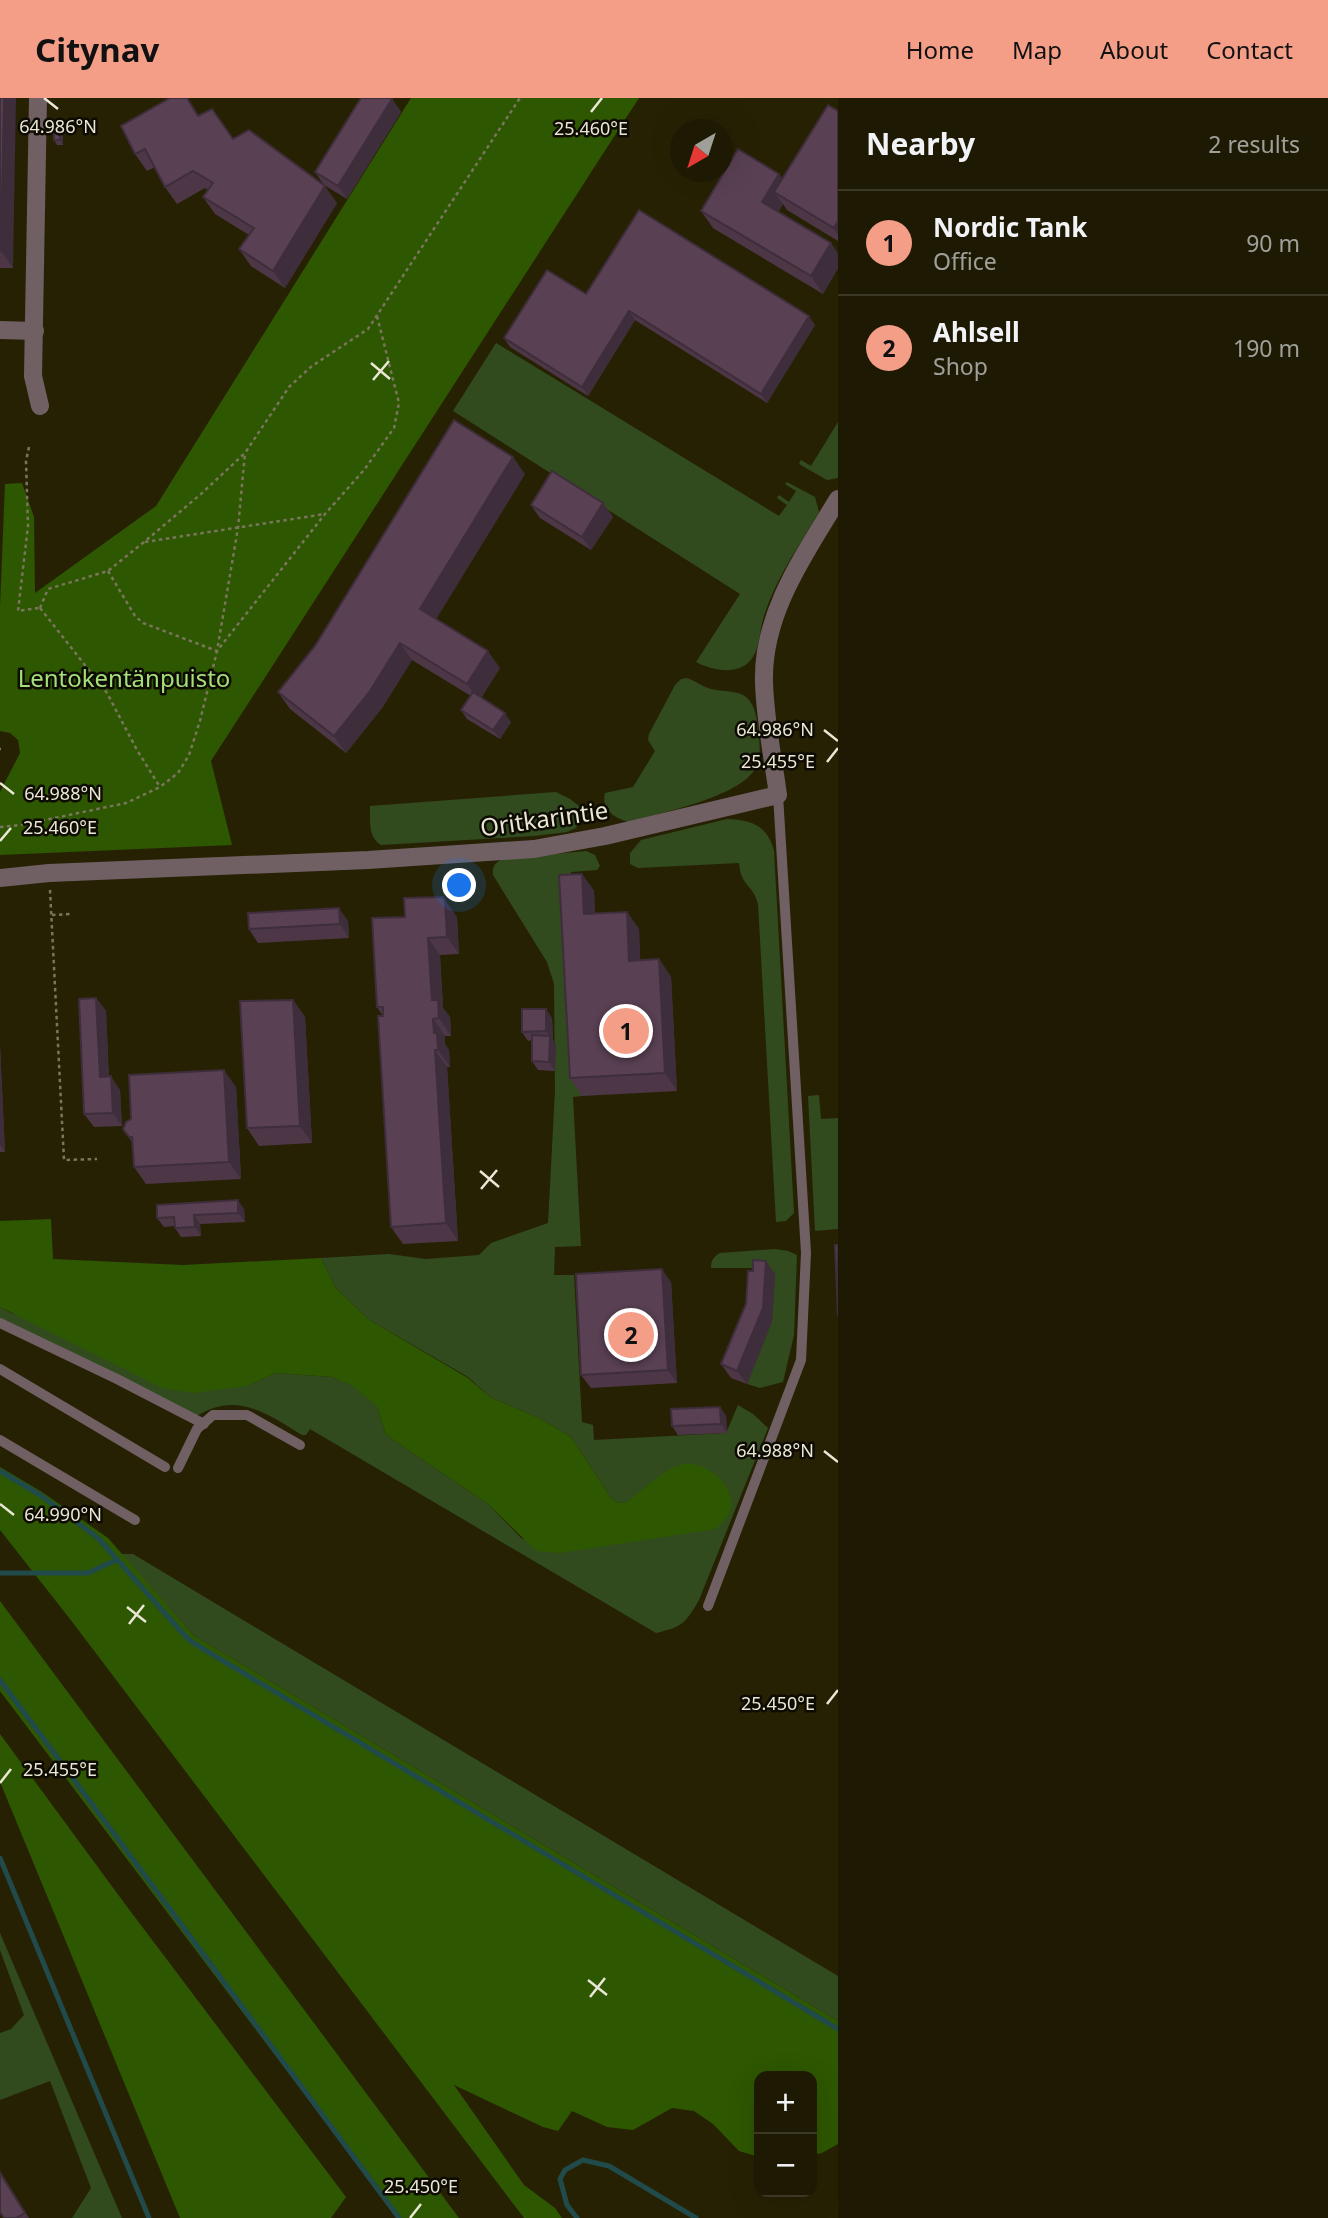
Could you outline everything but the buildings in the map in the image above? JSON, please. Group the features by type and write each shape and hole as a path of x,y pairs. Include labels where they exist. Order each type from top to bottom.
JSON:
{"street":[{"path":"38,98 33,376 40,406"},
{"path":"0,330 35,331"},
{"path":"778,795 764,682 767,648 775,616 792,578 838,499"},
{"name":"Oritkarintie","path":"0,878 49,873 368,860 534,849 605,836 778,795"}],"lane":[{"path":"708,1606 801,1360 806,1253 778,795"},
{"path":"0,1323 204,1424"},
{"path":"0,1368 165,1467"},
{"path":"178,1468 197,1429 213,1415 247,1415 300,1445"},
{"path":"0,1440 135,1520"}],"path":[{"path":"40,608 48,589 108,571 201,494 245,453 289,387 312,366 360,336 377,316 520,98"},
{"path":"218,651 325,514 364,470 394,428 398,418 398,403 377,316"},
{"path":"29,447 26,461 28,526 18,611 40,608"},
{"path":"0,827 126,803 160,787 178,773 189,755 218,651 238,528 245,453"},
{"path":"144,542 325,514"},
{"path":"108,571 135,616 143,623 218,651"},
{"path":"40,608 107,693 160,787"},
{"path":"49,873 64,1160 97,1159"},
{"path":"52,915 71,914"}],"green space":[{"name":"Lentokentänpuisto","path":"411,98 639,98 211,761 232,845 0,855 0,792 20,753 18,740 10,733 0,731 0,607 5,484 22,483 34,517 35,593 156,506"},
{"path":"496,343 779,516 787,505 777,498 779,495 789,502 796,491 785,484 787,482 815,497 819,512 773,593 756,650 748,663 736,669 722,670 696,662 740,594 453,411"},
{"path":"838,422 838,478 827,480 799,464 801,460 811,466"},
{"path":"687,678 711,689 738,693 749,700 758,725 760,750 757,765 746,779 733,788 698,803 629,822 618,818 607,808 605,793 633,787 655,751 648,740 649,734 675,685 681,679"},
{"path":"556,792 579,806 580,820 576,828 567,832 381,845 374,838 371,828 370,806"},
{"path":"727,819 758,826 768,836 774,851 794,1213 786,1221 776,1222 756,897 742,877 739,863 638,868 630,864 630,853 641,840"},
{"path":"586,851 595,855 600,866 597,870 571,872 582,1096 573,1097 581,1246 555,1247 554,1275 574,1275 582,1422 593,1425 594,1440 726,1433 738,1405 768,1428 699,1600 682,1623 656,1633 310,1429 306,1435 302,1435 264,1413 239,1405 225,1405 197,1416 0,1319 0,1307 11,1313 247,1386 276,1373 332,1377 354,1386 377,1407 386,1435 488,1504 521,1538 560,1553 680,1465 627,1502 618,1503 611,1498 571,1437 541,1419 490,1397 468,1377 368,1319 335,1287 321,1258 389,1254 426,1259 479,1255 491,1243 548,1223 555,1091 554,984 547,962 493,875 493,869 496,863 503,859"},
{"path":"819,1095 821,1119 838,1118 838,1229 815,1231 808,1096"},
{"path":"51,1219 53,1259 183,1265 321,1258 335,1287 368,1319 468,1378 490,1397 541,1419 571,1437 611,1498 618,1503 627,1502 666,1472 689,1464 709,1470 724,1484 729,1493 730,1512 716,1529 560,1553 536,1551 488,1504 386,1435 377,1407 353,1386 332,1377 276,1373 247,1386 193,1393 162,1388 0,1307 0,1221"},
{"path":"775,1249 797,1255 794,1335 783,1382 760,1388 747,1384 772,1321 775,1274 763,1268 711,1266 720,1253"},
{"path":"0,1467 42,1492 108,1538 193,1635 838,2021 838,2144 817,2154 817,2071 754,2071 754,2156 739,2151 713,2124 694,2111 672,2108 633,2130 607,2127 572,2111 558,2131 543,2127 454,2085 524,2185 555,2208 562,2218 524,2218 0,1530"},
{"path":"120,1554 133,1554 838,1976 838,2021 193,1635"},
{"path":"0,1601 459,2218 398,2218 0,1691"},
{"path":"0,1734 346,2197 331,2218 180,2218 0,1782"},
{"path":"0,1933 122,2218 72,2218 91,2188 50,2081 0,2100 0,2033 11,2029 24,2015 0,1950"}],"waterway":[{"path":"0,1471 40,1495 98,1538 195,1644 838,2029"},
{"path":"0,1573 88,1573 116,1560"},
{"path":"0,1680 399,2218"},
{"path":"0,1858 149,2218"},
{"path":"577,2218 567,2205 560,2179 565,2170 583,2160 609,2166 696,2218"}],"place":[{"name":"Nordic Tank","path":"626,1031"},
{"name":"Ahlsell","path":"631,1335"}]}
